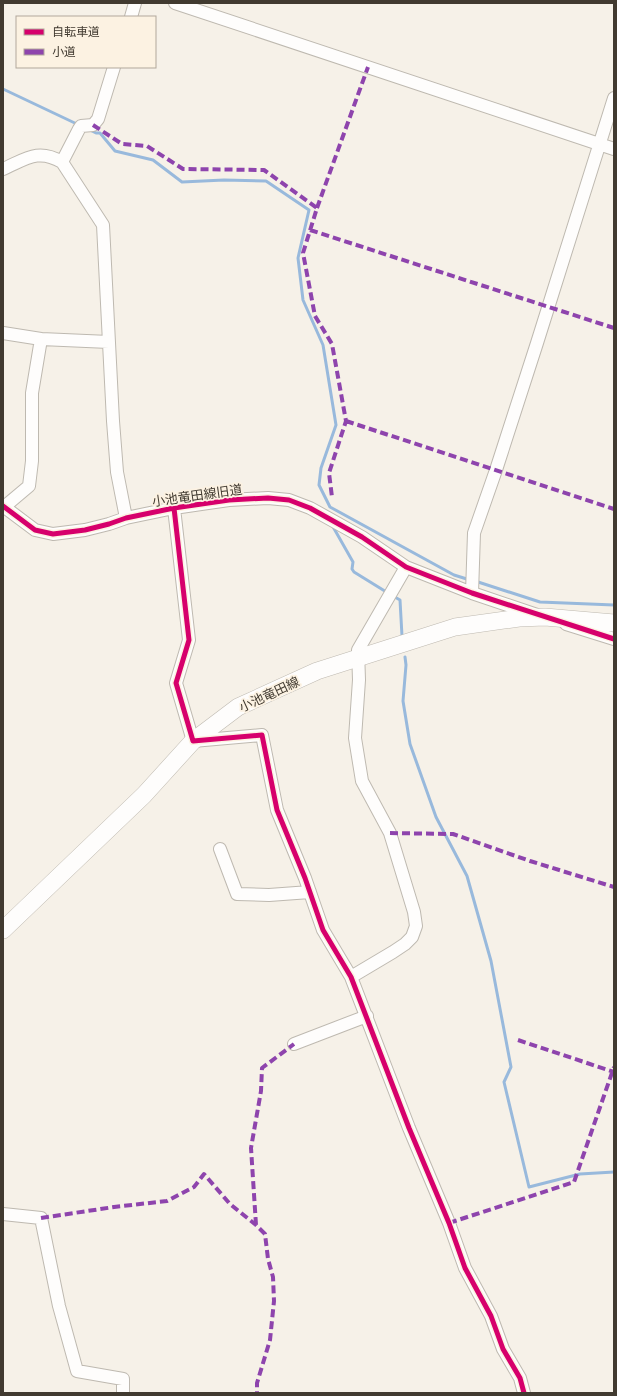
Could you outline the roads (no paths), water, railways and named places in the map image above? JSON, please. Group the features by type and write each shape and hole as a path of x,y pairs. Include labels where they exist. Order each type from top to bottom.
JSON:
{"main road":[{"name":"小池竜田線","path":"3,930 144,794 193,741 238,707 317,671 455,627 519,618 546,617 614,623"}],"street":[{"path":"131,16 135,3"},
{"path":"175,3 614,149"},
{"path":"62,162 79,128 81,126 94,124 98,118 114,68"},
{"path":"473,584 474,533 522,388 614,98"},
{"path":"3,169 33,156 42,155 55,158 62,162 103,225 104,264 117,472 126,518"},
{"path":"3,333 41,339 109,342"},
{"path":"4,507 28,486 32,461 32,394 41,339"},
{"name":"小池竜田線旧道","path":"4,507 35,530 53,534 84,530 126,518 174,508 229,500 268,498 289,500 310,508 362,537 406,567 473,584 546,617 614,639"},
{"path":"174,508 189,640 176,683 193,741 262,735 277,810 310,892 323,930 352,977 409,1128 449,1223 466,1268 491,1316 503,1349 520,1378 524,1393"},
{"path":"352,977 405,944 412,937 416,926 414,912 390,833 362,781 355,738 359,680 358,650 406,567"},
{"path":"220,849 237,894 269,895 310,892"},
{"path":"294,1044 367,1016"},
{"path":"3,1214 41,1218 59,1306 77,1371 123,1379 123,1393"}],"waterway":[{"path":"3,89 79,125"},
{"path":"88,129 96,133 100,133 115,151 153,160 182,182 224,180 266,181 309,210 298,258 303,300 323,345 336,425 321,468 319,485 330,507 454,575 470,580"},
{"path":"332,525 353,562 352,569 354,572 388,593"},
{"path":"475,581 540,602 614,605"},
{"path":"393,596 400,600 402,636"},
{"path":"405,657 406,665 403,701 410,744 436,817 467,876 491,961 511,1067 504,1082 529,1187 580,1174 614,1172"}]}
